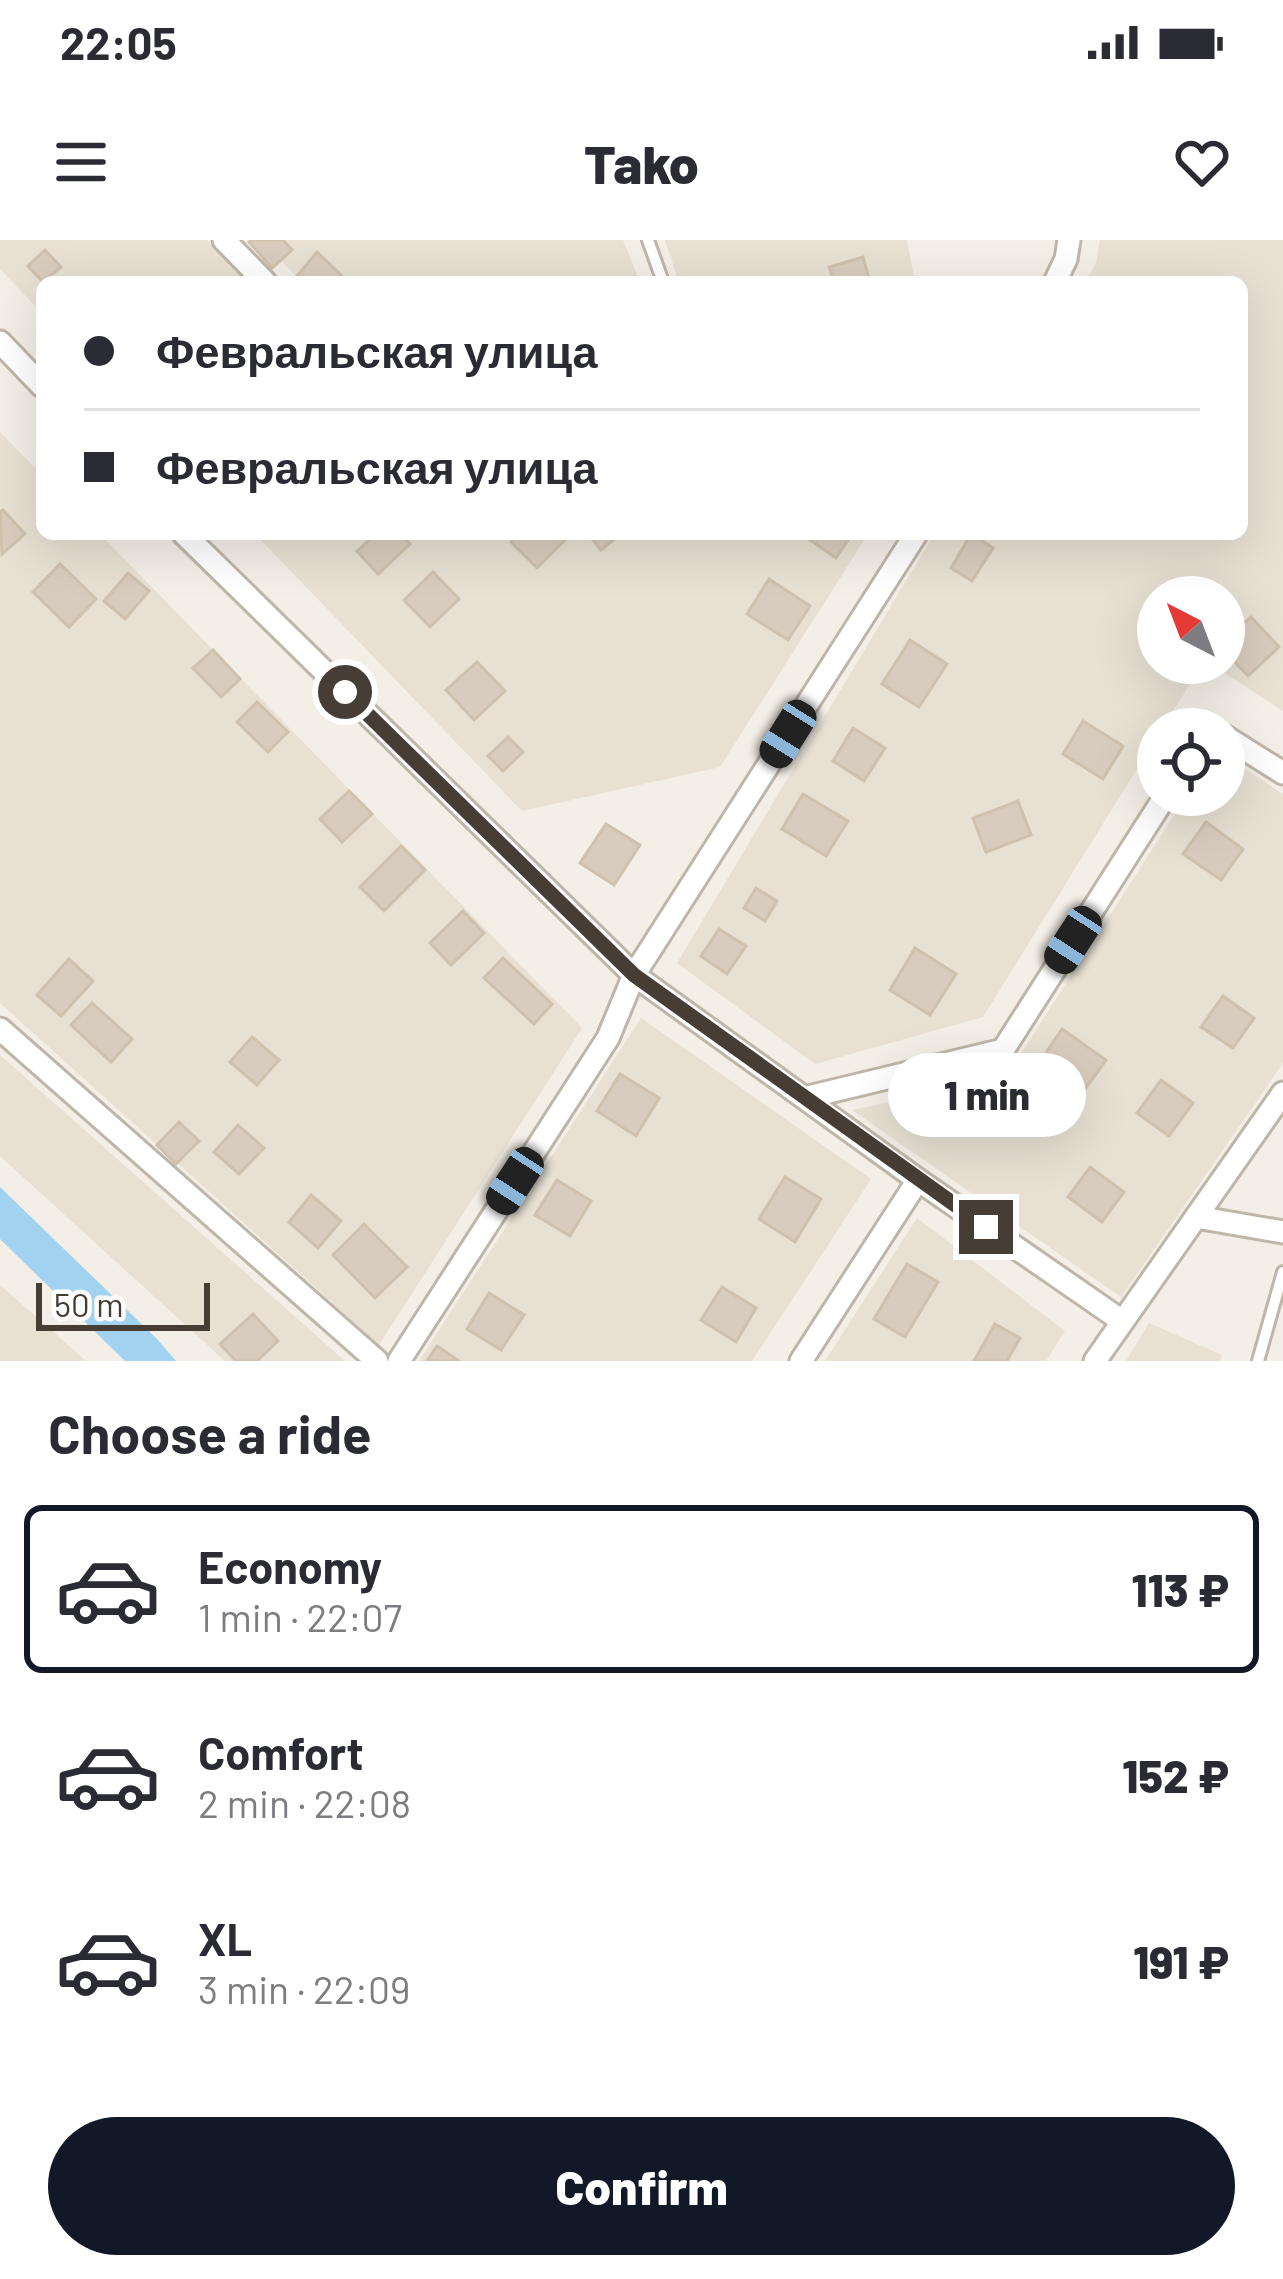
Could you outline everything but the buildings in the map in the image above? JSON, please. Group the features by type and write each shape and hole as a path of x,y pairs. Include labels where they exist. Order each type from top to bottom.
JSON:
{"street":[{"path":"224,240 259,276"},
{"path":"1058,276 1069,240"},
{"path":"0,342 36,380"},
{"path":"190,540 634,975 1122,1321"},
{"path":"399,1361 608,1037 634,975 912,540"},
{"path":"1245,749 1283,773"},
{"path":"808,1097 1003,1050 1153,816"},
{"path":"0,1029 377,1361"},
{"path":"1095,1361 1283,1093"},
{"path":"801,1361 918,1180"},
{"path":"1196,1217 1283,1232"}],"lane":[{"path":"648,240 661,276"},
{"path":"1258,1361 1283,1272"}],"shaded area":[{"path":"0,240 207,240 242,276 36,276 36,307 0,269"},
{"path":"261,240 623,240 638,276 296,276"},
{"path":"665,240 907,240 914,276 677,276"},
{"path":"1100,240 1283,240 1283,711 1241,684 1245,684 1245,576 1137,576 1137,684 1190,684 1175,708 1137,708 1137,769 983,1017 815,1064 677,963 930,540 1248,540 1248,276 1088,276"},
{"path":"0,432 36,469 36,540 106,540 582,1028 379,1345 0,1003"},
{"path":"261,540 864,540 720,767 522,811"},
{"path":"1245,769 1283,794 1283,1063 1121,1297 852,1110 1006,1077 1174,816 1245,816"},
{"path":"641,1018 871,1179 752,1361 419,1361"},
{"path":"0,1055 345,1361 225,1361 0,1156"},
{"path":"917,1218 1065,1331 1046,1361 825,1361"},
{"path":"0,1285 86,1361 0,1361"},
{"path":"1149,1323 1222,1355 1220,1361 1126,1361"}],"water":[{"path":"0,1187 176,1361 125,1361 0,1239"}],"route":[{"path":"345,692 634,975 986,1227"}]}
